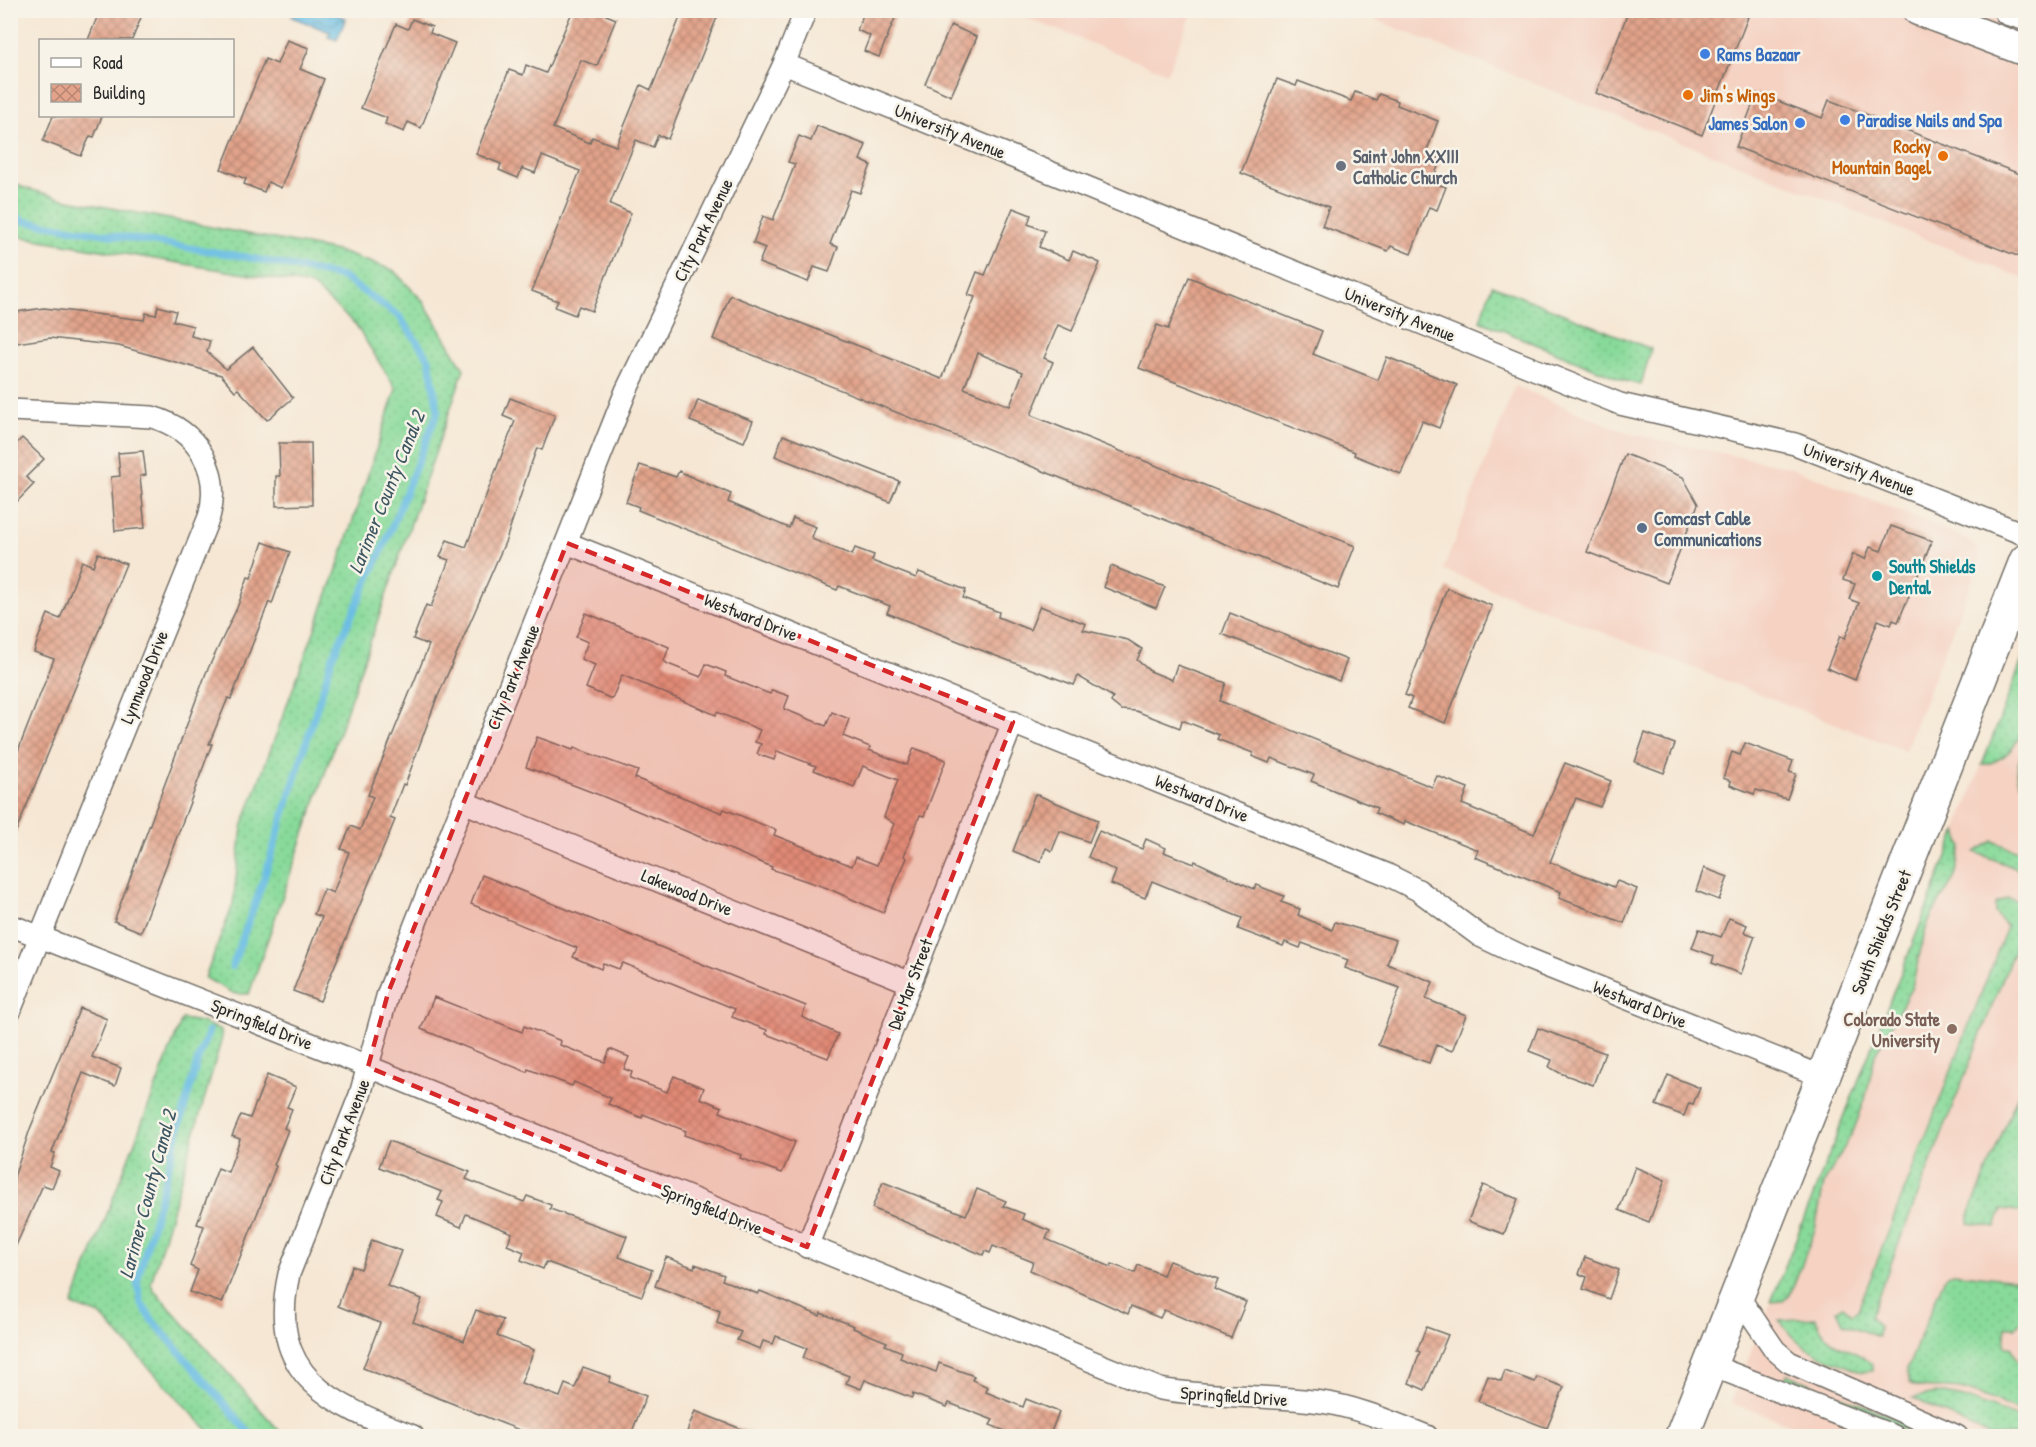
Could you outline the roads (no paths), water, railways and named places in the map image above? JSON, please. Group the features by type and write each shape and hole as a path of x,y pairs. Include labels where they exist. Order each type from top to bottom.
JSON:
{"main road":[{"path":"1918,10 2025,51"},
{"path":"2009,10 2025,15"},
{"name":"South Shields Street","path":"1682,1437 2025,561"}],"street":[{"name":"City Park Avenue","path":"413,1437 339,1405 313,1385 295,1361 284,1332 282,1302 289,1274 360,1095 388,993 626,391 784,64 806,10"},
{"name":"University Avenue","path":"784,64 1620,404 1795,444 2025,536"},
{"name":"Lynnwood Drive","path":"10,410 152,417 166,421 185,432 199,447 209,465 213,486 212,507 10,1011"},
{"name":"Westward Drive","path":"567,543 1386,874 1418,890 1480,936 1526,958 1824,1077"},
{"name":"Del Mar Street","path":"807,1247 1013,722"},
{"name":"Lakewood Drive","path":"463,802 911,983"},
{"name":"Springfield Drive","path":"10,925 368,1067 1160,1389 1195,1395 1322,1402 1354,1409 1426,1437"},
{"path":"1738,1296 1770,1344 1789,1362 1957,1437"},
{"path":"1710,1365 1894,1437"}],"water":[{"path":"295,11 328,11 346,18 337,40 328,37 330,32 292,17"}],"waterway":[{"name":"Larimer County Canal 2","path":"10,212 24,221 246,257 342,277 399,316 429,359 438,411 387,539 333,656 263,881 232,967"},
{"name":"Larimer County Canal 2","path":"209,1031 198,1059 137,1282 141,1303 153,1321 252,1436"}],"place":[{"name":"Rams Bazaar","path":"1705,54"},
{"name":"Jim's Wings","path":"1688,95"},
{"name":"Paradise Nails and Spa","path":"1845,120"},
{"name":"James Salon","path":"1800,123"},
{"name":"Rocky Mountain Bagel","path":"1943,156"},
{"name":"Saint John XXIII Catholic Church","path":"1341,166"},
{"name":"Comcast Cable Communications","path":"1642,528"},
{"name":"South Shields Dental","path":"1877,576"},
{"name":"Colorado State University","path":"1952,1029"}]}
